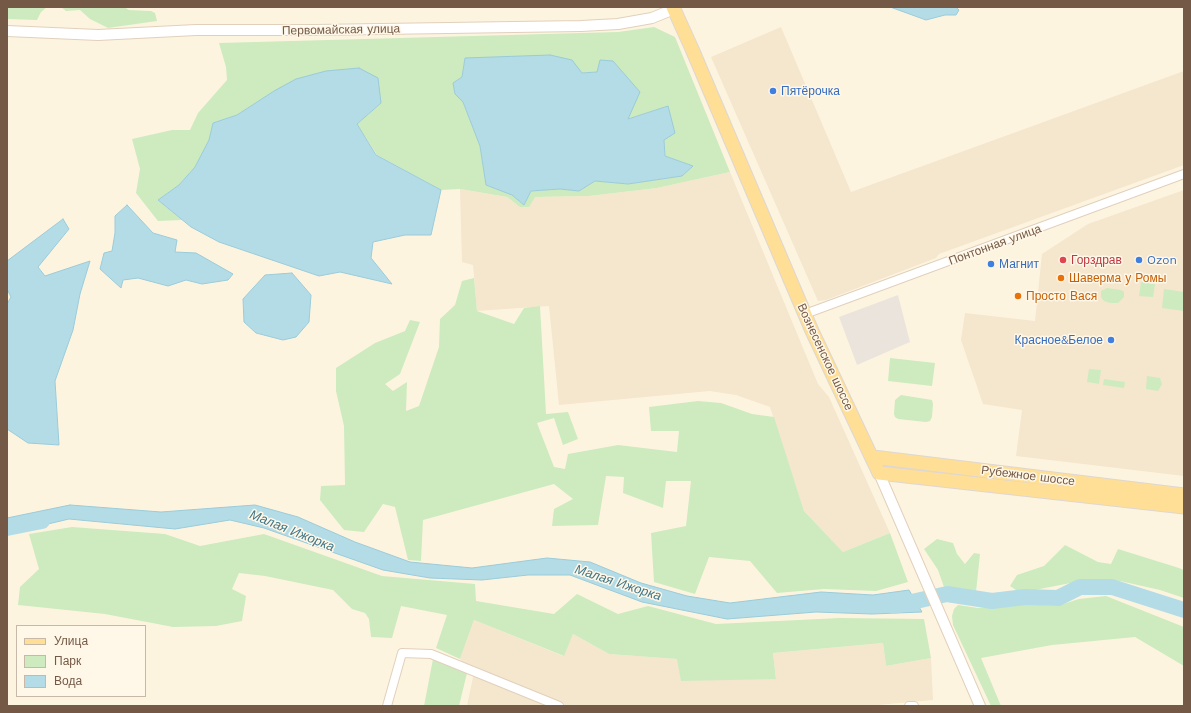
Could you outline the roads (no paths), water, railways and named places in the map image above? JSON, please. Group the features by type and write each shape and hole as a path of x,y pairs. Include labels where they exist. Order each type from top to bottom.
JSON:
{"main road":[{"name":"Вознесенское шоссе","path":"673,8 692,49 805,314 873,457 879,473"},
{"name":"Рубежное шоссе","path":"873,457 1184,495"},
{"name":"Рубежное шоссе","path":"879,473 1184,507"}],"street":[{"name":"Первомайская улица","path":"7,32 98,35 196,30 314,30 581,26 652,18 673,8"},
{"name":"Понтонная улица","path":"805,314 1184,174"},
{"name":"Вознесенское шоссе","path":"879,473 978,706"},
{"path":"387,706 402,653 431,654 559,706"},
{"path":"909,706 914,706"}],"water":[{"path":"890,7 956,7 959,10 956,15 945,15 926,20"},
{"path":"550,55 572,60 582,73 597,72 600,60 613,61 640,92 628,119 668,106 675,133 664,140 665,156 693,166 682,176 628,184 595,181 579,191 560,189 531,191 524,205 512,195 486,185 480,146 463,102 455,94 453,83 462,77 465,58"},
{"path":"359,68 378,78 381,103 357,124 376,155 441,190 431,235 405,235 373,242 371,258 392,284 340,272 319,276 219,242 191,227 158,200 179,185 195,167 209,140 213,123 237,115 274,91 296,79 326,71"},
{"path":"127,205 153,233 177,240 175,252 196,253 233,274 228,280 202,284 186,280 168,286 138,278 123,280 121,288 100,269 104,253 112,251 115,233 115,216"},
{"path":"63,219 69,229 38,267 45,276 90,261 80,294 73,330 55,381 59,445 28,443 7,429 7,304 11,297 7,289 7,261"},
{"path":"292,273 311,295 309,322 296,337 283,340 256,333 244,322 243,299 265,275"},
{"path":"70,505 161,512 255,505 298,517 355,542 410,562 472,568 547,558 590,562 641,583 687,596 730,603 821,592 873,595 909,590 922,612 872,614 816,612 727,619 642,602 570,575 528,575 482,580 430,578 383,570 264,528 230,520 175,529 69,519 27,529 7,520 7,518"}],"waterway":[{"name":"Малая Ижорка","path":"7,528 42,521"},
{"name":"Малая Ижорка","path":"894,606 947,594 992,601 1025,597 1058,598 1080,587 1112,587 1184,610"}],"place":[{"name":"Пятёрочка","path":"773,91"},
{"name":"Горздрав","path":"1063,260"},
{"name":"Ozon","path":"1139,260"},
{"name":"Магнит","path":"991,264"},
{"name":"Шаверма у Ромы","path":"1061,278"},
{"name":"Просто Вася","path":"1018,296"},
{"name":"Красное&Белое","path":"1111,340"}]}
